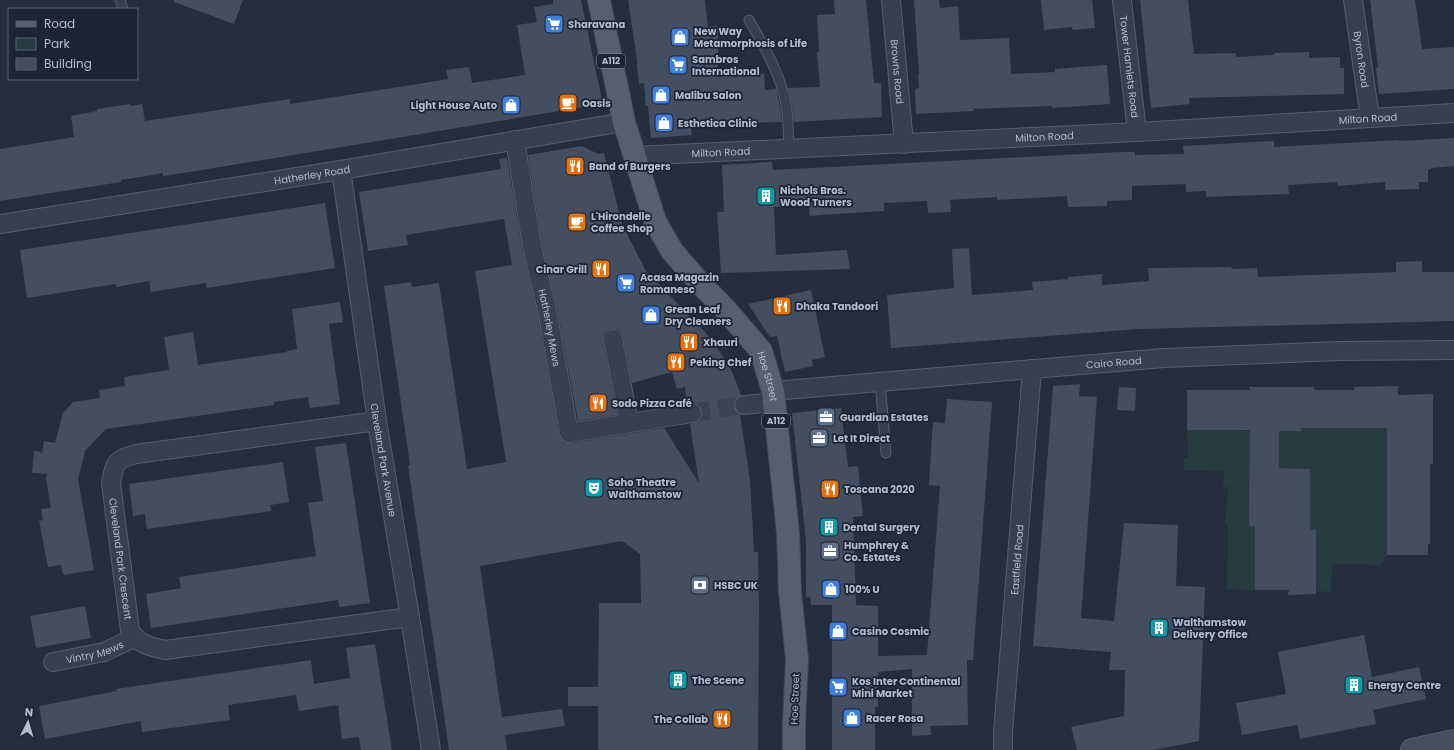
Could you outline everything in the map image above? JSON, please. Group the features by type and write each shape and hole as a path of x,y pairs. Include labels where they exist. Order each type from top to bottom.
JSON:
{"main road":[{"name":"Hoe Street","path":"599,0 624,122 655,221 672,251 761,351 774,396 788,533 790,592 797,659 794,750"}],"street":[{"name":"Browns Road","path":"891,0 904,144"},
{"name":"Tower Hamlets Road","path":"1122,0 1137,132"},
{"name":"Byron Road","path":"1353,0 1370,118"},
{"name":"Milton Road","path":"634,156 789,150 1137,132 1454,113"},
{"name":"Hatherley Road","path":"0,224 341,170 624,122"},
{"name":"Hatherley Mews","path":"515,140 532,246 547,310 569,432 692,413"},
{"name":"Cleveland Park Avenue","path":"341,170 377,421 431,750"},
{"path":"613,340 629,423"},
{"name":"Cairo Road","path":"774,396 880,381 1164,358 1339,351 1454,350"},
{"name":"Eastfield Road","path":"1003,750 1002,733 1032,369"},
{"path":"744,405 774,396"},
{"name":"Cleveland Park Crescent","path":"134,638 130,630 111,483 114,467 122,458 136,454 377,421"},
{"path":"134,638 149,647 165,650 410,617"},
{"name":"Vintry Mews","path":"53,662 104,652 134,638"},
{"path":"1412,750 1454,741"}],"lane":[{"path":"749,20 771,58 784,93 788,120 789,150"},
{"path":"880,381 886,453"}],"green space":[{"path":"1394,424 1387,461 1387,555 1380,565 1332,564 1331,592 1316,591 1316,530 1310,530 1310,469 1279,468 1249,526 1255,526 1255,590 1227,589 1228,525 1225,524 1228,487 1223,487 1224,471 1184,470 1184,458 1188,458 1187,430 1301,431 1301,428"}],"building":[{"path":"174,0 243,0 234,24 174,2"},
{"path":"553,0 581,0 602,100 596,105 190,172 163,176 163,173 121,180 121,182 0,201 0,149 74,137 71,116 97,111 97,109 130,104 130,106 142,104 145,121 290,99 290,104 448,79 446,70 469,67 472,83 525,75 517,25 537,22 534,7 553,4"},
{"path":"628,0 705,0 708,27 718,26 718,74 764,74 765,90 776,89 782,122 746,123 746,127 691,128 692,135 651,138 644,83 639,84"},
{"path":"834,0 866,0 874,83 881,83 882,117 794,122 788,88 820,87 817,52 819,52 817,15 835,14"},
{"path":"914,0 939,0 940,8 958,6 960,40 1009,38 1011,74 1055,72 1055,69 1107,65 1110,104 1052,108 1052,106 973,109 974,111 916,114 915,89 919,88 919,74"},
{"path":"1041,0 1092,0 1095,28 1073,30 1072,27 1044,30"},
{"path":"1140,0 1188,0 1194,54 1236,53 1236,57 1274,55 1274,53 1309,52 1309,58 1340,57 1340,68 1344,68 1344,94 1189,98 1190,104 1151,108"},
{"path":"1370,0 1415,0 1422,49 1454,47 1454,89 1379,94 1376,68 1378,67"},
{"path":"1454,138 1454,166 1428,169 1428,182 1419,182 1419,189 1385,190 1385,182 1338,186 1337,182 1288,185 1289,194 1206,197 1206,191 1186,192 1186,184 1132,186 1132,200 1107,201 1107,206 1068,207 1067,196 997,200 997,197 950,200 951,212 928,213 927,201 884,203 884,211 810,216 809,206 774,207 776,255 847,250 850,269 721,273 717,212 724,212 722,165 772,162 773,170 1120,152 1135,152 1135,155 1184,154 1183,146 1274,141 1274,147"},
{"path":"582,146 598,154 604,153 622,224 646,271 706,333 725,359 733,374 741,395 735,400 734,406 740,415 750,480 754,552 758,552 758,750 598,750 598,706 568,706 568,687 598,687 599,603 641,603 640,554 622,541 480,566 502,717 562,709 565,726 505,735 507,750 449,750 384,286 411,282 412,287 439,283 467,469 506,462 475,271 512,265 504,219 406,235 408,245 368,251 359,192 501,169 499,159 507,158 522,248 537,312 559,435 561,439 565,443 571,443 664,428 699,483 690,424 698,421 702,417 700,407 695,403 687,403 685,387 677,389 672,372 632,383 623,337 621,332 617,329 606,331 603,335 603,341 617,415 578,421 557,308 542,244 528,155"},
{"path":"325,203 335,268 207,288 206,283 151,292 149,281 116,287 116,284 27,298 20,250"},
{"path":"969,248 972,295 1033,290 1032,282 1102,274 1102,285 1149,281 1148,268 1257,268 1258,277 1396,272 1396,262 1422,261 1422,272 1454,272 1454,321 1138,329 891,348 887,295 954,288 952,249"},
{"path":"811,290 825,357 812,360 813,366 785,372 777,336 770,337 748,304"},
{"path":"340,302 343,322 329,324 340,404 310,408 308,397 274,402 274,405 106,429 85,451 78,479 94,570 63,575 61,565 48,567 39,521 43,520 41,509 51,508 46,479 47,474 32,473 34,450 42,453 44,441 55,443 63,413 73,402 100,398 99,390 125,386 124,377 169,370 164,337 193,332 198,365 287,352 297,349 292,309"},
{"path":"1080,384 1079,396 1097,397 1081,618 1114,621 1124,523 1178,525 1176,586 1205,587 1199,741 1153,750 1077,750 1071,727 1124,716 1125,670 1109,670 1111,652 1033,646 1053,386"},
{"path":"1398,386 1398,395 1433,394 1433,464 1430,464 1430,544 1428,544 1428,555 1387,555 1387,428 1301,428 1301,431 1279,431 1279,468 1310,469 1310,530 1316,529 1316,594 1288,595 1289,590 1255,590 1255,526 1249,526 1250,430 1187,430 1187,390 1250,390 1249,387 1314,387 1314,390 1354,390 1354,387"},
{"path":"1119,387 1136,388 1135,411 1117,410"},
{"path":"947,399 992,402 973,660 967,660 968,725 930,726 931,735 912,736 912,669 878,672 878,707 875,707 875,750 832,750 832,605 811,605 810,597 806,597 806,540 792,413 841,408 848,467 858,466 863,516 853,517 856,605 878,606 878,656 927,655 940,486 929,485 932,434 933,422 945,423"},
{"path":"346,443 370,603 339,607 338,600 151,628 146,594 181,588 179,577 316,556 308,503 323,501 315,447"},
{"path":"283,462 289,502 270,505 271,511 147,529 145,514 133,516 129,484"},
{"path":"85,606 91,638 36,648 30,616"},
{"name":"Energy Centre","path":"1364,635 1372,677 1419,667 1426,699 1373,710 1376,724 1300,739 1297,725 1242,735 1236,703 1286,694 1278,652"},
{"path":"375,644 392,750 361,750 359,737 342,739 338,705 299,711 296,695 228,705 230,720 142,732 141,721 45,739 39,706 117,691 116,689 311,660 314,684 350,678 346,648"}],"tunnel":[{"path":"692,413 744,405"}],"place":[{"name":"Sharavana","path":"554,24"},
{"name":"New Way Metamorphosis of Life","path":"680,37"},
{"name":"Sambros International","path":"678,65"},
{"name":"Malibu Salon","path":"661,95"},
{"name":"Oasis","path":"568,103"},
{"name":"Light House Auto","path":"511,105"},
{"name":"Esthetica Clinic","path":"664,123"},
{"name":"Band of Burgers","path":"575,166"},
{"name":"Nichols Bros. Wood Turners","path":"766,196"},
{"name":"L'Hirondelle Coffee Shop","path":"577,222"},
{"name":"Cinar Grill","path":"601,269"},
{"name":"Acasa Magazin Romanesc","path":"626,283"},
{"name":"Dhaka Tandoori","path":"782,306"},
{"name":"Grean Leaf Dry Cleaners","path":"651,315"},
{"name":"Xhauri","path":"689,342"},
{"name":"Peking Chef","path":"676,362"},
{"name":"Sodo Pizza Café","path":"598,403"},
{"name":"Guardian Estates","path":"826,417"},
{"name":"Let It Direct","path":"819,438"},
{"name":"Soho Theatre Walthamstow","path":"594,488"},
{"name":"Toscana 2020","path":"830,489"},
{"name":"Dental Surgery","path":"829,527"},
{"name":"Humphrey & Co. Estates","path":"830,551"},
{"name":"HSBC UK","path":"700,585"},
{"name":"100% U","path":"831,589"},
{"name":"Walthamstow Delivery Office","path":"1159,628"},
{"name":"Casino Cosmic","path":"838,631"},
{"name":"The Scene","path":"678,680"},
{"name":"Energy Centre","path":"1354,685"},
{"name":"Kos Inter Continental Mini Market","path":"838,687"},
{"name":"Racer Rosa","path":"852,718"},
{"name":"The Collab","path":"722,719"}]}
